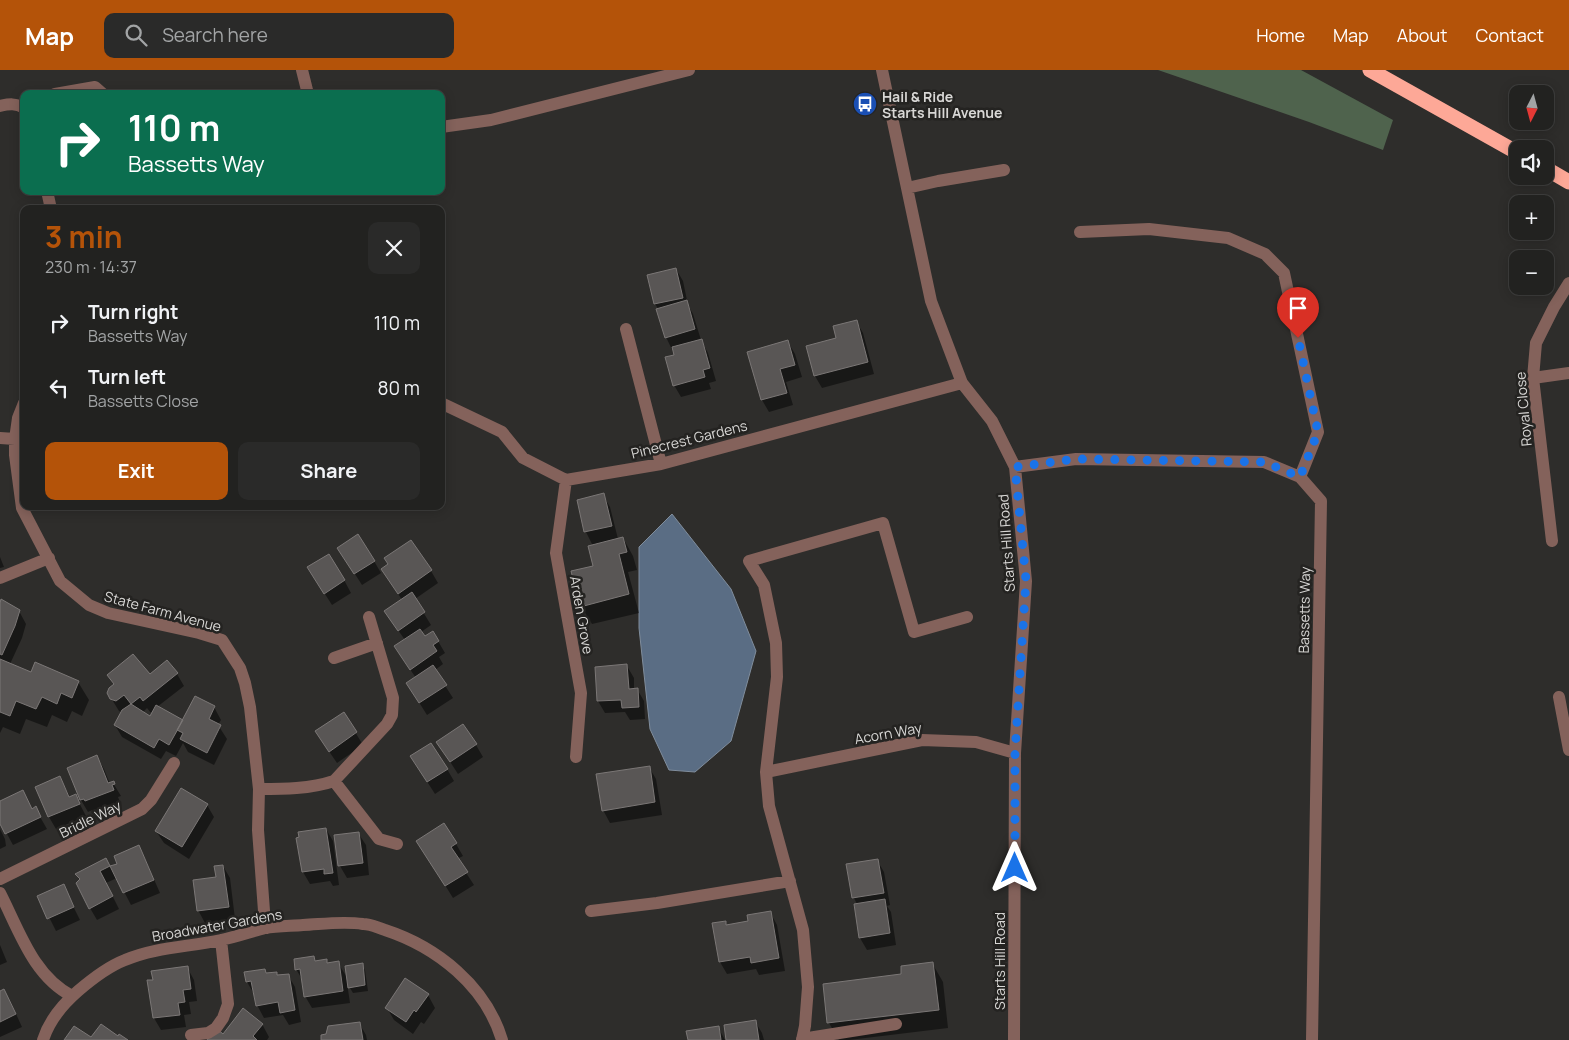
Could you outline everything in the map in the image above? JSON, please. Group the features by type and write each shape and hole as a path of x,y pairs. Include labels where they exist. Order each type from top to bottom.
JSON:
{"highway":[{"path":"1370,70 1509,148"},
{"path":"1554,173 1569,182"}],"street":[{"path":"302,70 307,90"},
{"path":"445,126 491,120 689,70"},
{"name":"Starts Hill Road","path":"882,70 931,301 962,383 992,421 1015,467 1026,580 1015,753 1014,1040"},
{"path":"78,90 95,87 98,90"},
{"path":"0,106 12,104 20,106"},
{"path":"907,188 1004,170"},
{"path":"1080,232 1149,229 1228,238 1265,254 1284,274 1318,432 1300,477"},
{"name":"Royal Close","path":"1552,541 1533,378 1536,343 1554,307 1569,284"},
{"path":"626,329 661,464"},
{"path":"1533,378 1569,373"},
{"name":"Pinecrest Gardens","path":"566,480 661,464 962,383"},
{"path":"445,405 502,432 523,458 566,480"},
{"name":"State Farm Avenue","path":"20,413 14,455 20,486"},
{"path":"0,438 15,439"},
{"name":"Bassetts Way","path":"1015,467 1076,459 1264,462 1300,477 1321,501 1312,1040"},
{"name":"Arden Grove","path":"566,480 556,553 581,694 576,757"},
{"name":"State Farm Avenue","path":"25,510 60,581 89,606 108,614 199,633 222,640 240,668 250,707 259,789 258,830 267,928"},
{"path":"896,1024 802,1039 808,987 803,930 769,806 766,772 777,677 776,644 764,585 749,561 883,523 914,632 967,617"},
{"path":"0,578 49,558"},
{"path":"259,789 324,785 334,781 387,724 392,715 393,698 370,618"},
{"path":"334,658 377,643"},
{"path":"1559,697 1569,750"},
{"name":"Acorn Way","path":"766,772 922,740 976,742 1015,753"},
{"name":"Bridle Way","path":"0,880 142,810 151,800 174,763"},
{"path":"334,781 379,839 397,844"},
{"path":"591,911 657,903 790,881"},
{"path":"0,892 34,962 47,979 72,996"},
{"name":"Broadwater Gardens","path":"43,1040 56,1015 72,996 96,976 124,960 156,950 221,940 267,928 348,923 366,924 394,933 416,942 441,958 463,976 482,1000 498,1026 502,1040"},
{"path":"191,1035 208,1033 216,1028 223,1018 228,1004 221,940"}],"green space":[{"path":"1158,70 1301,70 1393,120 1383,150 1309,122"}],"water":[{"path":"672,514 731,589 756,651 731,741 695,772 669,770 650,729 639,628 639,547"}],"building":[{"path":"676,268 683,298 654,304 647,275"},
{"path":"687,300 695,329 665,338 656,309"},
{"path":"857,320 868,362 814,376 806,346 836,338 833,326"},
{"path":"702,339 710,368 703,370 705,377 673,386 665,357 674,355 672,347"},
{"path":"788,340 795,365 780,369 787,393 761,400 747,352"},
{"path":"604,493 612,526 584,532 577,500"},
{"path":"358,534 375,561 354,574 337,548"},
{"path":"623,537 627,552 619,554 629,594 580,607 571,571 593,566 588,546"},
{"path":"411,540 432,570 398,594 381,569 388,564 384,558"},
{"path":"329,554 345,580 324,594 307,567"},
{"path":"412,592 425,612 398,631 384,611"},
{"path":"1,599 20,610 2,655 0,654"},
{"path":"420,629 425,636 433,631 439,641 433,645 437,651 410,670 394,646"},
{"path":"133,654 150,674 167,660 178,673 143,701 140,697 131,704 124,695 116,701 110,699 107,693 114,684 107,675"},
{"path":"0,659 31,672 35,662 79,681 72,698 61,693 57,704 42,697 36,709 16,701 10,716 0,712"},
{"path":"627,664 629,689 638,688 639,707 622,708 621,700 597,701 595,667"},
{"path":"433,665 447,685 419,703 406,683"},
{"path":"195,696 215,706 209,719 221,725 207,753 180,739 183,733 177,730"},
{"path":"131,704 150,716 156,705 183,720 169,745 159,739 154,748 114,725 122,710"},
{"path":"344,712 357,732 329,752 315,731"},
{"path":"463,724 477,744 450,762 436,742"},
{"path":"431,743 448,769 427,782 410,756"},
{"path":"97,755 108,783 114,781 115,784 112,785 114,790 85,801 84,799 80,800 67,768"},
{"path":"650,766 655,802 602,811 596,774"},
{"path":"60,776 69,797 76,794 80,804 48,817 35,787"},
{"path":"181,788 208,804 182,847 155,831"},
{"path":"23,790 32,809 36,806 41,817 5,834 0,824 0,801"},
{"path":"444,823 457,843 451,847 468,872 445,886 416,841"},
{"path":"326,828 333,873 324,874 324,869 302,872 296,838 299,837 298,832"},
{"path":"359,832 363,863 338,866 334,835"},
{"path":"139,845 154,880 123,893 110,866 117,864 114,856"},
{"path":"106,858 110,866 100,871 113,896 89,909 76,883 80,879 75,874"},
{"path":"878,859 884,893 852,898 846,864"},
{"path":"223,865 229,907 197,911 193,880 216,877 214,866"},
{"path":"64,884 74,907 47,919 37,896"},
{"path":"885,899 890,933 859,938 854,904"},
{"path":"771,911 779,958 751,963 750,957 719,962 712,923 726,921 726,925 748,921 747,915"},
{"path":"314,956 315,961 327,959 327,963 339,961 343,991 304,997 300,969 295,970 294,959"},
{"path":"933,962 939,1010 827,1023 823,984 901,974 901,966"},
{"path":"363,963 365,985 348,988 345,966"},
{"path":"188,966 191,989 183,990 185,1002 178,1003 180,1015 153,1018 147,980 153,980 151,971"},
{"path":"265,969 266,973 277,972 277,975 289,974 295,1010 280,1013 278,1002 256,1006 251,981 246,982 244,972"},
{"path":"405,978 429,994 406,1022 385,1008"},
{"path":"4,989 16,1014 0,1022 0,991"},
{"path":"243,1008 263,1024 253,1036 257,1040 207,1040 216,1028 223,1034"},
{"path":"756,1020 759,1040 726,1040 724,1025"},
{"path":"360,1022 363,1040 321,1040 321,1035 326,1034 328,1026"},
{"path":"101,1024 118,1036 119,1034 128,1040 64,1040 74,1026 91,1037"},
{"path":"719,1026 721,1040 688,1040 686,1031"}],"place":[{"name":"Hail & Ride Starts Hill Avenue","path":"865,104"}],"route":[{"path":"1015,868 1015,753 1026,580 1015,467 1076,459 1264,462 1300,477 1318,432 1298,338"}]}
